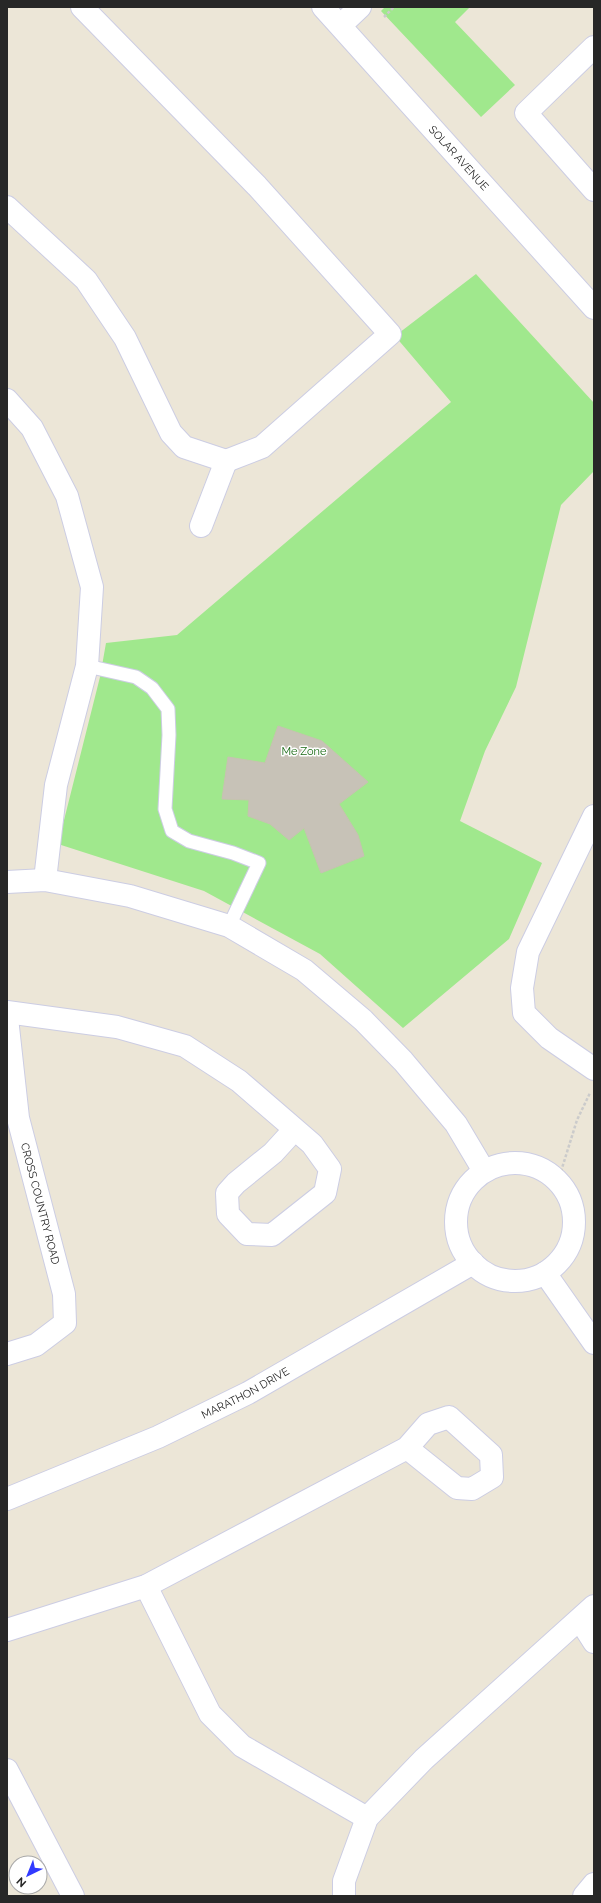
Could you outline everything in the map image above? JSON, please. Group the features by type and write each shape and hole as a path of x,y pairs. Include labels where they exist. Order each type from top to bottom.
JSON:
{"street":[{"path":"7,207 86,280 125,338 170,433 184,447 226,461 262,447 390,334 258,186 82,7"},
{"name":"SOLAR AVENUE","path":"323,7 341,25 594,308"},
{"path":"341,25 360,7"},
{"path":"594,48 526,112 594,190"},
{"path":"7,400 32,428 67,496 92,587 87,666 56,785 45,880"},
{"path":"201,526 226,461"},
{"path":"594,816 528,952 522,988 524,1013 549,1038 594,1069"},
{"path":"7,882 45,880 130,896 229,926 304,970 362,1020 402,1061 456,1124 484,1171"},
{"path":"7,1012 117,1027 185,1046 239,1081 312,1144 330,1169 325,1193 272,1235 247,1234 228,1214 227,1193 236,1183 273,1153 294,1130"},
{"name":"CROSS COUNTRY ROAD","path":"7,1018 18,1118 64,1294 65,1323 36,1345 7,1354"},
{"path":"522,1163 541,1169 558,1181 568,1195 574,1212 574,1230 568,1248 559,1262 545,1274 526,1280 507,1281 488,1275 472,1263 462,1249 458,1237 456,1214 464,1192 471,1182 484,1171 503,1164 522,1163"},
{"name":"MARATHON DRIVE","path":"7,1499 158,1437 248,1393 472,1263"},
{"path":"545,1274 594,1343"},
{"path":"7,1630 146,1586 406,1448"},
{"path":"146,1586 210,1714 242,1746 367,1818"},
{"path":"344,1896 344,1881 367,1818 424,1759 587,1613 594,1642"},
{"path":"7,1770 73,1896"},
{"path":"584,1896 594,1884"}],"lane":[{"path":"87,666 136,677 152,688 168,709 169,735 165,809 172,830 188,841 233,853 259,863 229,926"}],"path":[{"path":"558,1181 577,1120 591,1092"}],"green space":[{"path":"385,7 470,7 455,22 515,85 481,117 381,11"},
{"name":"Me Zone","path":"476,274 594,403 594,471 561,505 516,687 485,751 460,821 542,863 509,939 403,1028 320,954 204,891 58,844 100,677 106,643 177,635 451,402 395,336"}],"building":[{"path":"278,726 322,741 368,782 339,804 358,835 364,856 321,873 304,828 289,840 270,824 248,816 249,800 222,799 228,757 265,763"}]}
